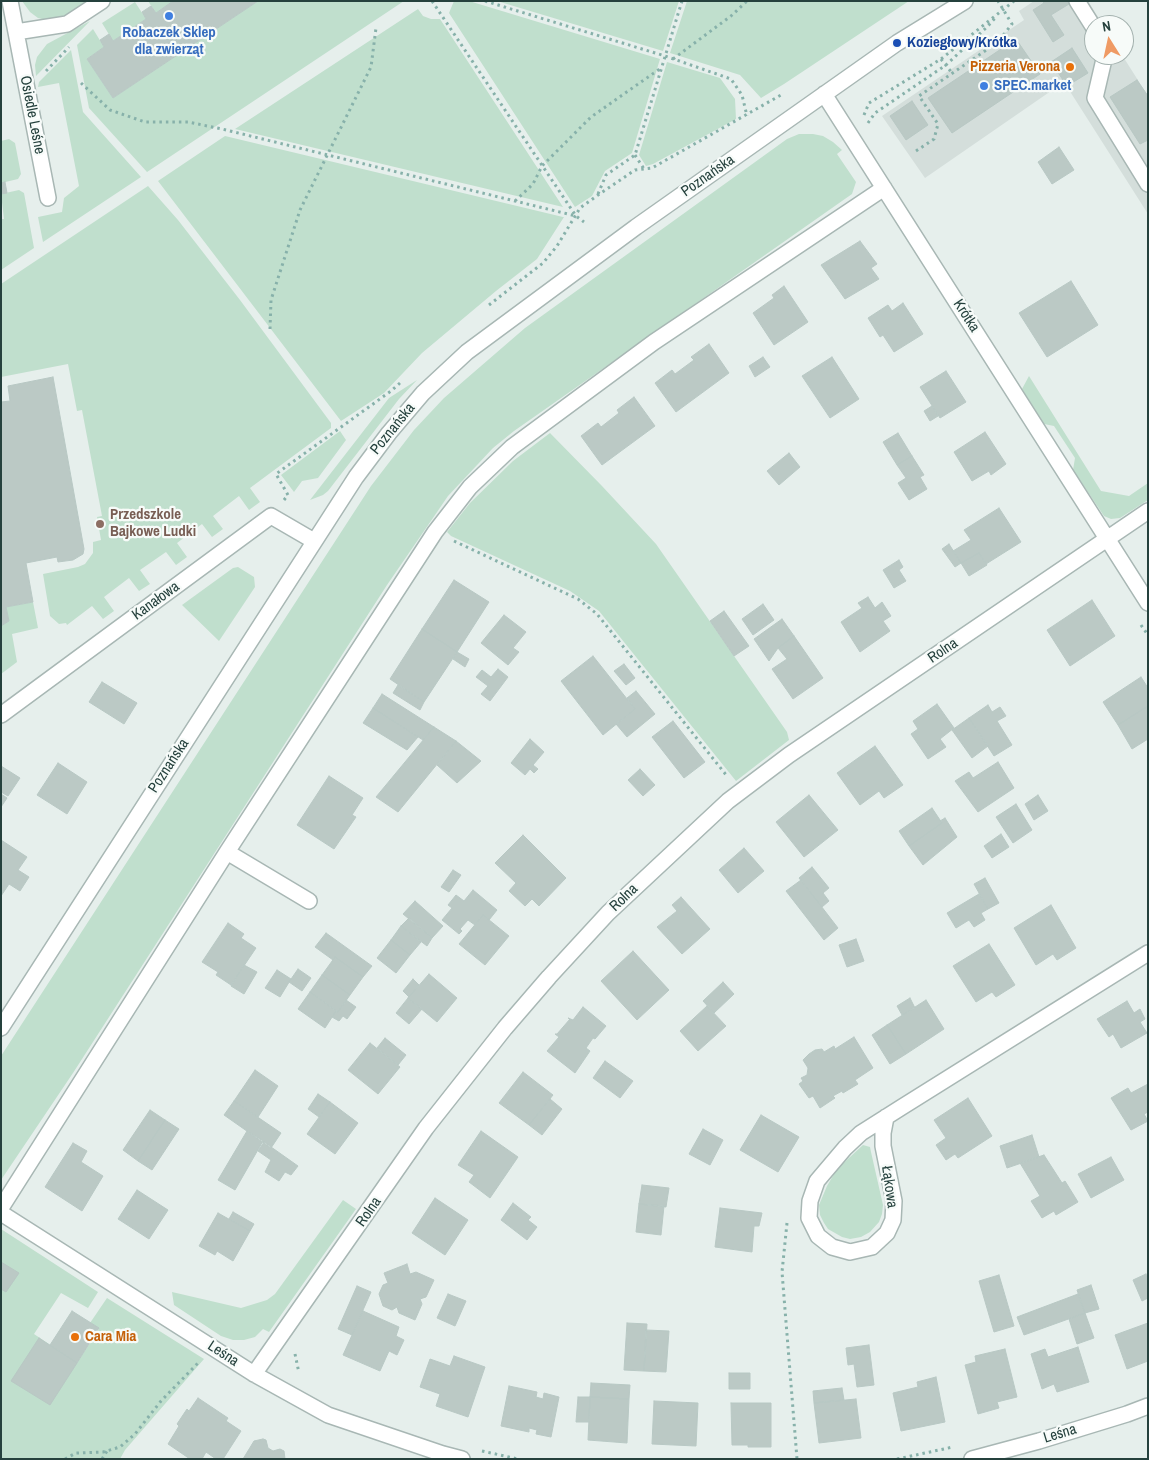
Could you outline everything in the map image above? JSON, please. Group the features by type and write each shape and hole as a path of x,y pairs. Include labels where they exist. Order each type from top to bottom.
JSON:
{"street":[{"name":"Osiedle Leśne","path":"10,1 48,198"},
{"path":"16,32 67,24 102,1"},
{"name":"Poznańska","path":"1,1028 356,477 388,433 423,393 467,352 621,238 898,43 965,1"},
{"path":"1077,1 1086,15"},
{"path":"1103,65 1095,98 1148,184"},
{"name":"Krótka","path":"824,94 858,135 884,188 1148,603"},
{"path":"1,1208 435,532 470,487 512,447 654,342 884,188"},
{"path":"1106,539 1148,511"},
{"path":"271,516 314,541"},
{"name":"Kanałowa","path":"1,715 271,516"},
{"name":"Rolna","path":"254,1374 426,1128 505,1028 608,913 728,801 789,755 1106,539"},
{"path":"228,852 309,901"},
{"name":"Łąkowa","path":"886,1117 883,1133 894,1201 893,1220 887,1233 872,1246 850,1252 832,1247 818,1236 809,1218 810,1201 816,1181 861,1133 886,1117 1148,953"},
{"name":"Leśna","path":"1,1213 254,1374 328,1415 462,1459"},
{"name":"Leśna","path":"972,1459 1128,1414 1148,1406"}],"path":[{"path":"432,1 576,216 584,222"},
{"path":"486,1 665,56 732,79 742,94 747,116 652,168 635,170 598,195 580,208 557,246"},
{"path":"598,195 606,175 635,155 682,1"},
{"path":"673,59 731,16 747,1"},
{"path":"916,151 934,139 938,124 920,96 998,42 1012,24 998,1"},
{"path":"858,135 860,124 869,103 941,58 1014,1"},
{"path":"858,135 876,113 946,65 987,28 1002,10"},
{"path":"270,329 272,300 300,210 371,67 376,28"},
{"path":"941,58 952,73"},
{"path":"515,201 533,184 542,166 591,117 662,68"},
{"path":"81,83 110,110 145,122 188,122 576,216"},
{"path":"635,155 644,169"},
{"path":"271,516 288,495 276,474 391,391"},
{"path":"435,532 578,600 597,614 740,792"},
{"path":"294,1348 297,1368 302,1380"},
{"path":"65,1459 76,1453 120,1447 199,1362 221,1353"},
{"path":"102,1459 107,1450"},
{"path":"480,1451 518,1459"}],"shaded area":[{"path":"1034,1 1088,1 1097,15 1084,15 1084,65 1128,65 1148,96 1148,214 1064,82 925,178 882,116 1024,20 1019,11"}],"green space":[{"path":"22,1 88,1 61,18 46,20 38,18 30,12"},
{"path":"148,1 173,1 156,13"},
{"path":"258,1 404,1 147,172 89,108 77,45 93,29 104,47 87,59 113,98"},
{"path":"454,1 469,1 660,59 632,153 605,171 592,196 575,207 449,13"},
{"path":"497,1 679,1 663,51"},
{"path":"687,1 909,1 761,98 740,75 670,53"},
{"path":"135,2 146,19 113,41 102,23"},
{"path":"418,9 423,16 431,19 440,19 563,207 235,129"},
{"path":"90,21 36,76 35,65 37,57 47,44"},
{"path":"71,50 83,112 141,177 43,242 38,217 62,212 64,198 79,186 59,83 38,87 39,82"},
{"path":"667,62 720,78 735,99 736,119 646,166 639,155"},
{"path":"799,134 823,136 842,150 837,154 856,182 852,194 514,431 493,448 448,496 387,585 73,1073 1,1180 1,1056 371,486 414,430 444,398 525,328 787,139"},
{"path":"225,136 564,217 537,259 422,353 384,393 341,421 158,181"},
{"path":"9,139 15,143 21,174 18,179 1,183 1,141"},
{"name":"Przedszkole Bajkowe Ludki","path":"148,186 178,220 240,300 331,423 331,428 250,488 260,502 249,510 239,496 213,516 223,529 212,537 202,524 177,543 187,557 176,565 166,552 140,570 150,584 139,591 129,578 104,597 114,611 103,619 92,606 67,625 66,623 59,624 50,616 43,574 85,564 93,553 93,542 101,540 97,517 102,516 82,410 77,411 68,364 1,377 1,284"},
{"path":"19,190 24,193 34,248 1,270 1,219 4,219 1,194"},
{"path":"1029,376 1101,491 1129,496 1148,483 1148,500 1120,518 1111,519 1104,516 1073,470 1075,458 1054,426 1044,424 1022,389"},
{"path":"417,380 399,399 328,491 310,500 389,398"},
{"path":"340,431 346,440 318,478 302,481 294,492 281,475"},
{"path":"550,433 656,544 787,732 789,740 736,781 599,611 570,591 451,536 447,532 470,503 513,461"},
{"path":"238,567 254,577 255,587 219,641 182,605 233,568"},
{"path":"33,602 38,628 12,634 17,662 1,674 1,626 9,621 6,607"},
{"path":"863,1145 870,1147 883,1205 882,1214 879,1222 870,1232 861,1237 850,1239 828,1229 820,1215 819,1205 837,1169"},
{"path":"343,1200 356,1209 269,1332 263,1329 255,1337 233,1340 221,1336 174,1305 172,1292 241,1308 267,1300 275,1294"},
{"path":"1,1229 98,1292 88,1308 61,1293 34,1334 77,1363 99,1329 90,1323 107,1298 204,1359 125,1450 120,1459 1,1459"}],"building":[{"path":"173,1 258,1 113,98 87,59 104,47 100,40 109,34 113,41 146,19 142,12 151,6 156,13"},
{"path":"1042,1 1067,1 1069,4 1051,15 1064,35 1053,42 1033,10 1044,3"},
{"name":"SPEC.market","path":"1016,39 1040,74 952,133 928,98"},
{"name":"Pizzeria Verona","path":"1072,48 1088,73 1067,86 1051,62"},
{"path":"1137,80 1148,96 1148,140 1140,144 1110,97"},
{"path":"912,101 928,125 906,140 890,116"},
{"path":"1059,147 1074,170 1052,184 1038,162"},
{"path":"5,182 7,193 1,194 1,183"},
{"path":"860,241 877,264 871,268 879,279 845,299 821,265"},
{"path":"1071,281 1098,325 1047,357 1019,313"},
{"path":"784,286 808,322 774,345 753,313 774,298 772,295"},
{"path":"903,303 923,334 894,352 883,335 880,337 868,318 888,305 892,311"},
{"path":"709,344 729,373 676,412 655,383 672,370 675,374 694,360 691,357"},
{"path":"763,357 770,367 755,377 749,366"},
{"path":"832,357 859,399 830,418 802,376"},
{"path":"946,371 966,402 940,418 920,387"},
{"path":"53,377 84,549 83,554 73,560 58,562 57,557 26,563 33,602 6,607 9,621 1,626 1,402 10,401 8,386"},
{"path":"634,397 655,426 602,465 581,436 598,423 601,427 619,413 617,410"},
{"path":"932,406 938,416 930,421 924,411"},
{"path":"985,432 1006,464 991,475 989,471 972,481 954,452"},
{"path":"898,433 912,456 897,465 883,442"},
{"path":"789,453 800,467 779,485 767,471"},
{"path":"912,456 924,475 920,477 927,489 909,500 898,483 906,478 897,465"},
{"path":"999,508 1021,542 986,564 979,553 961,563 953,551 971,540 964,530"},
{"path":"949,544 961,563 955,567 942,549"},
{"path":"979,553 987,565 969,576 961,563"},
{"path":"899,560 903,567 899,570 906,581 894,588 883,570"},
{"path":"454,580 489,602 457,652 422,629"},
{"path":"868,597 875,608 882,602 891,616 883,621 890,631 860,652 841,622 862,608 858,603"},
{"path":"1092,600 1115,636 1070,666 1047,630"},
{"path":"763,604 774,620 753,635 742,619"},
{"path":"724,611 749,646 734,656 710,621"},
{"path":"504,615 526,632 513,648 519,652 508,665 481,643"},
{"path":"782,619 794,636 778,648 769,661 754,639"},
{"path":"422,629 457,652 424,702 390,679"},
{"path":"794,636 823,678 793,699 772,669 787,659 778,648"},
{"path":"457,652 469,659 465,667 453,659"},
{"path":"593,656 635,709 603,735 561,681"},
{"path":"624,664 635,678 626,685 614,671"},
{"path":"498,669 508,677 490,701 481,694 488,686 476,677 482,670 491,677"},
{"path":"1141,677 1148,688 1148,706 1118,725 1103,702"},
{"path":"102,682 137,703 124,724 89,702"},
{"path":"398,685 424,702 420,710 393,693"},
{"path":"636,691 655,714 627,737 616,724 635,709 627,698"},
{"path":"382,694 434,727 423,740 373,708"},
{"path":"937,704 954,728 940,739 946,747 928,759 911,734 918,729 913,721"},
{"path":"988,705 992,712 1000,707 1006,716 997,721 1012,745 994,756 969,718"},
{"path":"1148,706 1148,739 1132,749 1118,725"},
{"path":"373,708 418,737 407,750 363,723"},
{"path":"969,718 988,746 972,758 952,730"},
{"path":"673,721 705,762 684,778 652,737"},
{"path":"434,727 456,741 398,812 376,797"},
{"path":"530,739 544,752 533,765 538,769 534,773 530,769 525,775 511,763"},
{"path":"456,741 481,761 457,783 437,765"},
{"path":"875,746 903,785 884,798 879,791 860,805 837,773"},
{"path":"998,762 1014,788 978,812 955,781 969,772 973,778"},
{"path":"58,763 87,782 67,814 37,795"},
{"path":"1,766 20,778 8,796 1,792"},
{"path":"640,769 655,785 643,796 628,780"},
{"path":"329,776 363,798 352,815 356,817 334,849 297,825"},
{"path":"1,794 7,798 1,807"},
{"path":"809,795 838,830 804,857 776,822"},
{"path":"1038,795 1048,811 1034,820 1025,804"},
{"path":"1016,804 1032,830 1013,843 996,817"},
{"path":"932,808 942,823 909,846 899,831"},
{"path":"945,818 957,837 923,865 909,846 942,823 940,821"},
{"path":"1001,834 1009,847 992,858 984,846"},
{"path":"523,835 566,878 539,906 532,899 525,906 509,891 516,883 495,863"},
{"path":"1,840 27,857 18,870 29,877 20,891 9,884 1,896"},
{"path":"744,848 764,871 738,893 719,870"},
{"path":"812,867 829,888 823,893 829,901 822,907 799,878"},
{"path":"453,870 461,875 449,892 441,887"},
{"path":"985,878 999,903 988,909 974,884"},
{"path":"801,880 838,928 824,940 786,891"},
{"path":"473,890 497,910 489,920 483,915 475,925 468,920 460,929 462,931 459,934 442,920 452,908 448,905 456,895 464,901"},
{"path":"979,894 988,909 981,913 985,920 974,927 969,920 956,928 947,913"},
{"path":"681,897 710,929 682,954 657,927 677,911 672,905"},
{"path":"415,901 443,926 432,938 403,914"},
{"path":"1051,905 1076,948 1057,960 1053,954 1036,965 1014,928"},
{"path":"483,915 509,936 485,965 459,944"},
{"path":"409,918 432,938 427,946 401,926"},
{"path":"228,923 244,934 241,938 256,948 231,985 216,975 218,972 202,962"},
{"path":"401,926 421,942 410,955 391,940"},
{"path":"326,933 372,966 363,977 335,957 333,960 315,947"},
{"path":"856,939 864,961 847,967 839,945"},
{"path":"391,940 410,955 396,973 377,958"},
{"path":"989,944 1015,985 996,997 992,992 976,1002 953,966"},
{"path":"633,951 669,990 637,1020 601,981"},
{"path":"335,957 363,977 350,995 322,975"},
{"path":"244,965 257,972 244,994 231,986"},
{"path":"298,969 311,978 302,991 289,982"},
{"path":"277,970 291,979 280,997 265,988"},
{"path":"429,974 457,998 437,1022 408,998"},
{"path":"322,975 350,995 338,1012 310,992"},
{"path":"413,979 419,985 409,997 403,991"},
{"path":"723,982 734,994 714,1013 703,1001"},
{"path":"310,992 336,1011 325,1028 298,1009"},
{"path":"408,998 422,1009 409,1024 396,1013"},
{"path":"910,998 915,1008 902,1015 897,1006"},
{"path":"346,1000 356,1007 347,1019 343,1016 339,1021 332,1017"},
{"path":"926,1000 944,1029 906,1054 887,1025"},
{"path":"1127,1001 1134,1013 1140,1009 1145,1019 1140,1022 1147,1033 1121,1048 1113,1034 1109,1037 1097,1019"},
{"path":"707,1006 726,1026 698,1051 680,1031"},
{"path":"583,1007 606,1026 595,1039 593,1038 586,1048 590,1051 575,1073 547,1051 559,1037 555,1034 570,1019 568,1018 573,1020"},
{"path":"887,1025 906,1054 890,1064 872,1035"},
{"path":"854,1037 873,1068 855,1080 858,1084 843,1093 842,1091 833,1096 835,1098 820,1108 813,1096 809,1098 799,1084 803,1081 801,1078 807,1075 808,1068 803,1060 815,1050 822,1049 824,1052 834,1046 835,1049"},
{"path":"385,1038 406,1055 398,1065 377,1048"},
{"path":"370,1043 400,1067 378,1094 348,1070"},
{"path":"605,1061 633,1081 620,1098 593,1078"},
{"path":"255,1070 278,1086 258,1117 234,1101"},
{"path":"523,1072 553,1095 529,1125 499,1103"},
{"path":"1148,1084 1148,1112 1144,1114 1148,1121 1131,1130 1111,1098 1128,1088 1131,1093"},
{"path":"318,1094 330,1102 319,1117 308,1109"},
{"path":"968,1098 992,1136 958,1158 955,1154 946,1160 936,1145 946,1138 934,1120"},
{"path":"550,1099 562,1109 542,1135 529,1125"},
{"path":"234,1101 281,1133 271,1148 224,1115"},
{"path":"330,1102 358,1123 335,1154 307,1134"},
{"path":"150,1110 165,1120 138,1161 123,1150"},
{"path":"761,1115 799,1137 778,1172 740,1150"},
{"path":"165,1120 179,1129 152,1170 138,1161"},
{"path":"703,1129 723,1140 710,1165 689,1154"},
{"path":"247,1131 263,1141 235,1190 218,1180"},
{"path":"481,1131 518,1157 490,1198 469,1182 474,1175 458,1165"},
{"path":"1032,1135 1039,1157 1007,1168 1000,1146"},
{"path":"264,1142 298,1166 291,1175 285,1172 279,1181 265,1172 271,1160 258,1151"},
{"path":"73,1143 87,1151 81,1162 103,1176 82,1211 45,1187"},
{"path":"1044,1155 1062,1183 1065,1181 1078,1202 1056,1215 1054,1211 1042,1218 1031,1201 1040,1196 1020,1163"},
{"path":"1111,1157 1124,1180 1091,1198 1078,1174"},
{"path":"642,1185 669,1188 666,1207 639,1204"},
{"path":"137,1190 168,1210 149,1239 118,1219"},
{"path":"435,1198 468,1220 445,1255 412,1233"},
{"path":"513,1203 531,1217 528,1220 537,1227 527,1240 501,1220"},
{"path":"639,1204 664,1206 661,1235 636,1232"},
{"path":"720,1208 762,1213 759,1226 754,1226 752,1252 715,1247"},
{"path":"233,1212 254,1224 250,1231 229,1219"},
{"path":"218,1213 250,1231 233,1261 217,1251 215,1255 199,1246"},
{"path":"1,1262 19,1273 6,1292 1,1289"},
{"path":"407,1264 410,1274 416,1272 434,1280 426,1297 420,1299 422,1304 415,1320 399,1313 397,1307 392,1310 383,1306 379,1294 383,1285 388,1283 384,1273"},
{"path":"1146,1274 1148,1278 1148,1298 1142,1301 1133,1280"},
{"path":"999,1275 1014,1326 994,1332 979,1281"},
{"path":"1091,1285 1099,1309 1085,1313 1077,1290"},
{"path":"357,1286 371,1292 352,1335 338,1329"},
{"path":"448,1294 466,1301 455,1326 437,1318"},
{"path":"1078,1294 1085,1313 1024,1335 1017,1317"},
{"name":"Cara Mia","path":"72,1311 99,1328 77,1363 50,1345"},
{"path":"363,1311 399,1327 396,1336 404,1340 397,1355 389,1351 380,1371 343,1355"},
{"path":"1085,1313 1094,1338 1077,1344 1069,1319"},
{"path":"627,1323 647,1324 644,1371 624,1370"},
{"path":"1148,1323 1148,1361 1127,1369 1115,1335"},
{"path":"646,1330 669,1331 666,1372 644,1371"},
{"path":"39,1338 77,1363 50,1405 11,1381"},
{"path":"869,1345 874,1385 857,1387 854,1364 848,1365 846,1348"},
{"path":"1078,1347 1089,1382 1057,1392 1054,1384 1042,1389 1031,1354 1045,1349 1048,1357"},
{"path":"1005,1349 1017,1397 997,1402 999,1408 978,1414 965,1365 976,1362 975,1356"},
{"path":"454,1356 485,1367 468,1417 436,1406 440,1394 420,1387 430,1359 450,1366"},
{"path":"729,1373 750,1373 750,1389 729,1389"},
{"path":"936,1377 945,1422 901,1431 893,1393 918,1387 917,1382"},
{"path":"591,1383 630,1385 629,1399 590,1397"},
{"path":"509,1386 537,1392 536,1397 543,1399 544,1393 559,1397 551,1437 536,1434 537,1430 529,1428 529,1432 501,1426"},
{"path":"842,1388 844,1400 814,1403 813,1391"},
{"path":"578,1397 590,1397 589,1422 576,1422"},
{"path":"590,1397 629,1399 627,1443 588,1440"},
{"path":"198,1398 228,1418 226,1421 241,1431 223,1459 216,1459 206,1452 202,1459 190,1459 168,1444 179,1426 177,1424 187,1409 189,1411"},
{"path":"856,1399 861,1438 819,1443 814,1403"},
{"path":"654,1401 698,1403 696,1446 652,1444"},
{"path":"731,1403 771,1403 771,1447 732,1445"},
{"path":"266,1440 268,1448 273,1451 280,1449 284,1451 285,1459 243,1459 254,1441"}],"place":[{"name":"Robaczek Sklep dla zwierząt","path":"169,16"},
{"name":"Koziegłowy/Krótka","path":"897,43"},
{"name":"Pizzeria Verona","path":"1070,67"},
{"name":"SPEC.market","path":"984,86"},
{"name":"Przedszkole Bajkowe Ludki","path":"100,524"},
{"name":"Cara Mia","path":"75,1337"}]}
